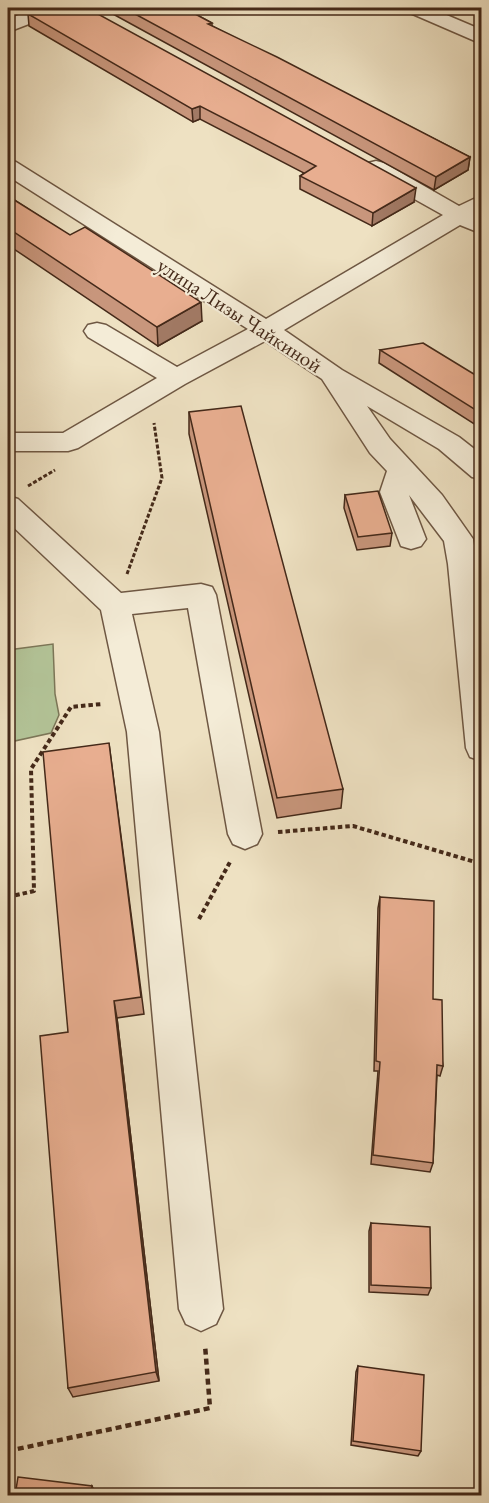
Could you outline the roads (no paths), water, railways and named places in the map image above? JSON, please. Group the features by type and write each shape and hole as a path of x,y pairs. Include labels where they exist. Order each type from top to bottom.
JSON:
{"street":[{"path":"8,26 53,8"},
{"path":"415,8 482,38"},
{"path":"356,158 471,221"},
{"name":"улица Лизы Чайкиной","path":"8,167 331,373 380,446 432,502 470,537 463,564 482,748"},
{"path":"8,442 68,442 176,378 471,221 482,202"},
{"path":"97,331 176,378"},
{"path":"331,373 449,443 482,470"},
{"path":"401,470 394,492 411,539"},
{"path":"13,499 115,605 143,732 201,1309"},
{"path":"115,605 201,595 245,834"}]}
